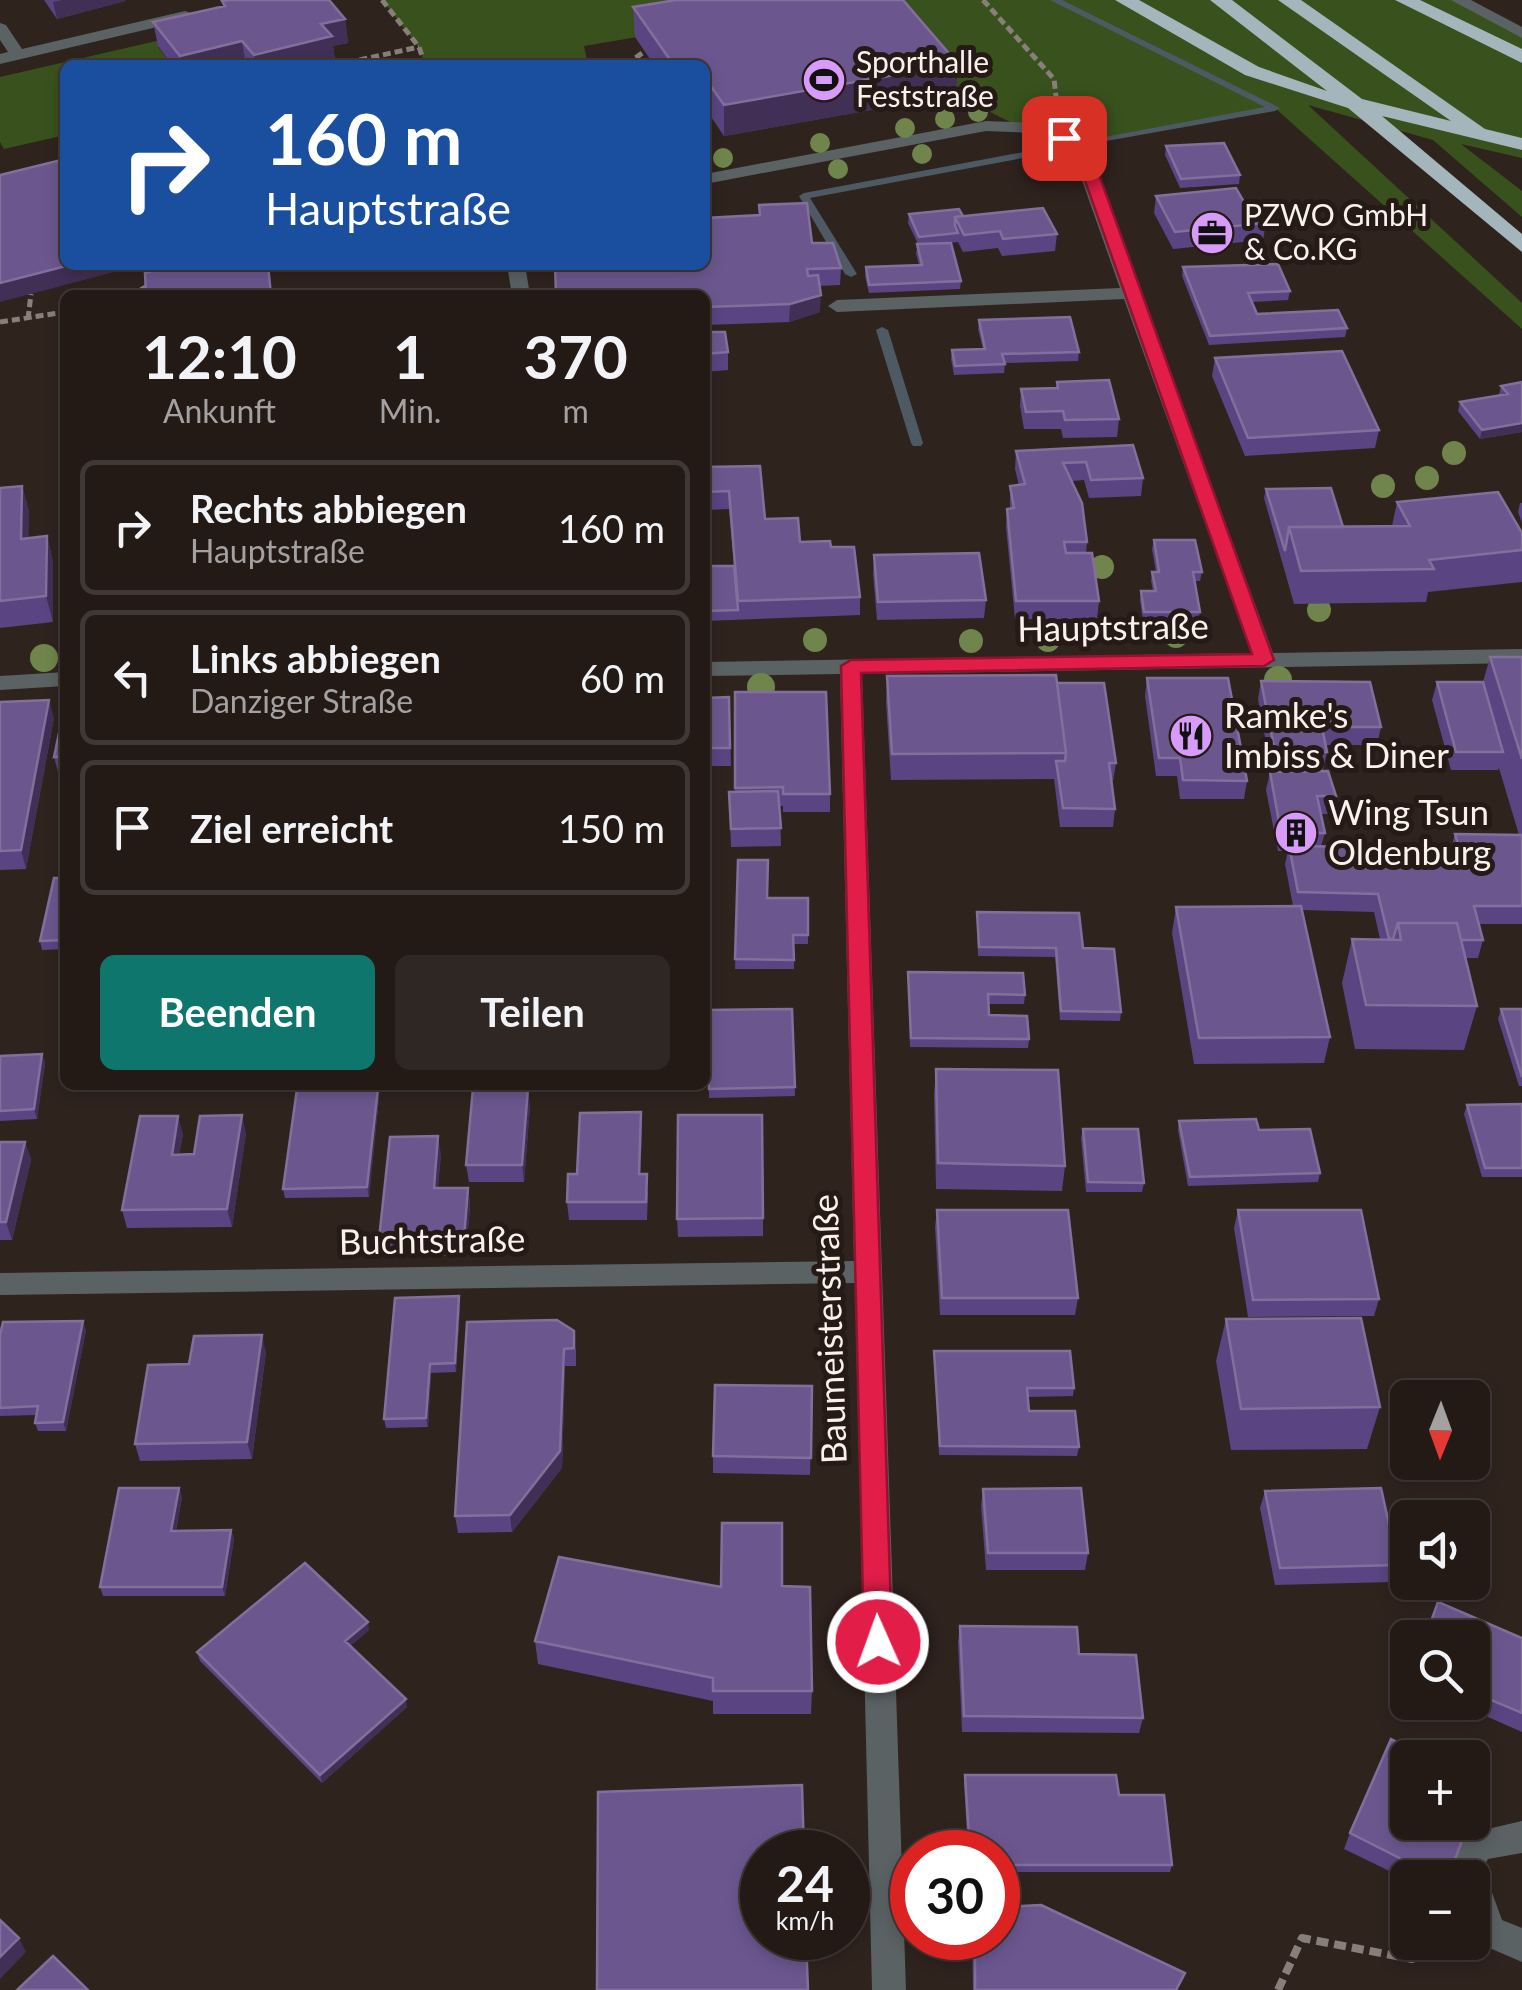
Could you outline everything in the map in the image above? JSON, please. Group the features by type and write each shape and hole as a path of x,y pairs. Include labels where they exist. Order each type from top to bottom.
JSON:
{"highway":[{"path":"1126,0 1252,71 1304,91 1522,144"},
{"path":"1220,0 1339,90 1522,245"},
{"path":"1288,0 1522,162"},
{"path":"1405,0 1522,58"}],"street":[{"path":"1459,0 1522,33"},
{"path":"0,28 9,57 201,12"},
{"path":"710,177 1012,123 1039,128 1077,143 1264,660"},
{"path":"837,306 1131,294"},
{"name":"Hauptstraße","path":"710,669 1522,656"},
{"name":"Baumeisterstraße","path":"851,666 865,1272 889,1990"},
{"path":"0,683 60,679"},
{"name":"Buchtstraße","path":"0,1284 865,1272"},
{"path":"1470,1860 1478,1846 1522,1837"},
{"path":"1490,1931 1522,1946"}],"path":[{"path":"382,0 419,47 423,60"},
{"path":"983,0 1054,79 1060,102 1039,128"},
{"path":"359,60 419,47"},
{"path":"633,60 644,52"},
{"path":"140,290 150,285"},
{"path":"28,319 31,294"},
{"path":"0,322 60,313"},
{"path":"1278,1990 1302,1938 1390,1955"}],"green space":[{"path":"382,0 856,0 584,46 587,60 423,60 419,47"},
{"path":"877,0 1459,0 1522,33 1522,158 1461,144 1522,191 1522,217 1433,140 1308,105 1522,303 1522,329 1275,108 1077,143 1012,123 956,95"},
{"path":"226,25 158,47 168,60 74,60"},
{"path":"60,63 60,136 4,149 0,142 0,77"}],"building":[{"path":"329,0 345,19 321,24 332,36 254,55 242,41 180,56 153,22 225,6 222,1"},
{"name":"Sporthalle Feststraße","path":"676,0 903,0 958,64 724,105 710,85 710,60 670,60 633,7"},
{"path":"1224,143 1240,175 1181,179 1166,146"},
{"path":"60,160 60,268 0,283 0,175"},
{"path":"1236,188 1248,209 1257,208 1266,223 1175,232 1156,196"},
{"path":"807,203 812,243 833,243 841,268 807,269 808,276 818,275 821,295 790,304 710,307 710,290 556,290 555,270 710,270 710,218 760,215 759,205"},
{"path":"1043,208 1057,234 1003,239 1000,231 964,235 955,217"},
{"path":"959,209 963,216 955,217 958,233 919,237 909,214"},
{"path":"951,243 961,281 869,285 866,267 922,265 917,244"},
{"path":"1278,264 1290,291 1248,293 1257,314 1338,310 1347,328 1210,336 1183,267"},
{"path":"268,270 270,290 146,290 145,273"},
{"path":"1070,317 1079,352 1002,354 1005,364 955,366 952,350 985,349 979,320"},
{"path":"710,332 725,332 728,352 710,354"},
{"path":"1342,351 1379,430 1248,438 1215,358"},
{"path":"1109,380 1119,419 1065,420 1063,411 1026,412 1021,389 1058,388 1057,382"},
{"path":"1522,382 1522,423 1482,430 1460,402 1508,394 1501,386"},
{"path":"1133,445 1143,478 1091,480 1086,462 1063,463 1082,503 1087,542 1064,542 1066,553 1092,553 1099,601 1016,601 1007,509 1014,508 1010,486 1025,484 1016,451"},
{"path":"760,466 765,519 798,518 800,542 830,541 831,547 854,547 860,597 738,601 729,491 710,492 710,467"},
{"path":"22,486 21,539 47,536 46,596 0,601 0,488"},
{"path":"1331,488 1343,527 1289,527 1285,551 1266,489"},
{"path":"1498,492 1522,533 1522,550 1429,560 1434,569 1301,571 1289,527 1410,526 1397,502"},
{"path":"1154,540 1195,540 1202,572 1193,572 1200,612 1144,612 1141,591 1156,591 1152,572 1159,572"},
{"path":"979,553 986,600 878,602 874,555"},
{"path":"710,566 734,566 738,610 710,611"},
{"path":"1490,657 1522,657 1522,759"},
{"path":"1056,675 1066,753 892,754 887,676"},
{"name":"Ramke's Imbiss & Diner","path":"1147,678 1228,678 1247,781 1183,780 1180,758 1159,758"},
{"path":"1261,681 1370,682 1381,727 1322,727 1327,752 1275,752"},
{"path":"1437,682 1483,682 1503,752 1456,752"},
{"path":"1057,683 1104,683 1116,763 1109,763 1115,809 1063,808 1056,761 1065,761 1066,753"},
{"path":"735,692 826,692 830,794 783,794 783,787 735,788"},
{"path":"729,697 730,748 710,748 710,698"},
{"path":"49,700 21,850 0,851 0,702"},
{"path":"60,728 60,756 54,757"},
{"path":"1328,771 1336,796 1317,796 1325,833 1281,833 1270,772"},
{"path":"778,791 781,828 731,829 729,792"},
{"path":"1455,834 1522,835 1522,906 1474,906 1483,940 1461,940 1457,923 1398,923 1393,939 1389,939 1378,894 1298,892 1289,846 1459,848"},
{"path":"738,860 768,860 767,898 808,898 808,935 793,935 794,960 735,959"},
{"path":"54,878 60,878 60,940 40,941"},
{"path":"1301,906 1330,1037 1199,1038 1176,907"},
{"path":"977,912 1079,913 1083,948 1114,949 1121,1012 1061,1011 1056,948 979,947"},
{"path":"1398,923 1457,923 1477,1006 1366,1005 1352,939 1401,940"},
{"path":"908,972 1023,973 1025,995 988,994 989,1015 1027,1016 1029,1039 911,1038"},
{"path":"792,1009 795,1087 710,1089 710,1010"},
{"path":"1501,1009 1522,1009 1522,1077"},
{"path":"42,1054 34,1109 0,1111 0,1056"},
{"path":"936,1069 1058,1070 1065,1166 938,1163"},
{"path":"297,1090 378,1090 367,1187 283,1189"},
{"path":"473,1090 528,1090 522,1165 466,1165"},
{"path":"1522,1104 1522,1168 1485,1168 1467,1105"},
{"path":"641,1112 639,1174 647,1174 646,1202 567,1202 568,1174 577,1174 580,1113"},
{"path":"242,1115 227,1209 122,1210 140,1116 178,1116 172,1155 194,1154 200,1116"},
{"path":"678,1115 762,1115 763,1218 677,1219"},
{"path":"1256,1119 1259,1130 1310,1129 1320,1173 1190,1177 1179,1121"},
{"path":"1083,1129 1138,1129 1144,1183 1088,1182"},
{"path":"438,1136 434,1188 468,1188 464,1238 379,1239 390,1137"},
{"path":"0,1142 25,1142 6,1222 0,1222"},
{"path":"937,1210 1068,1210 1078,1298 942,1298"},
{"path":"1238,1210 1361,1210 1379,1299 1253,1300"},
{"path":"459,1296 455,1363 430,1364 426,1418 384,1419 395,1298"},
{"path":"1361,1318 1380,1407 1241,1409 1226,1319"},
{"path":"557,1320 574,1331 574,1348 564,1349 560,1451 510,1515 455,1516 467,1322"},
{"path":"83,1321 63,1422 35,1423 38,1406 0,1408 3,1322"},
{"path":"262,1335 247,1442 135,1444 148,1365 189,1364 194,1336"},
{"path":"934,1351 1070,1351 1074,1388 1027,1388 1029,1411 1075,1411 1079,1447 940,1446"},
{"path":"715,1385 812,1386 811,1458 713,1456"},
{"path":"119,1488 179,1488 171,1531 231,1530 222,1587 100,1587"},
{"path":"1081,1488 1088,1553 988,1553 983,1489"},
{"path":"1381,1488 1390,1529 1390,1565 1280,1568 1265,1491"},
{"path":"722,1523 782,1523 782,1586 810,1587 812,1691 713,1691 713,1678 535,1641 559,1557 721,1587"},
{"path":"305,1563 368,1622 345,1641 406,1699 320,1775 197,1652"},
{"path":"1438,1602 1480,1620 1432,1620"},
{"path":"1490,1624 1522,1638 1522,1713 1490,1700"},
{"path":"960,1626 1077,1627 1079,1654 1136,1655 1143,1718 964,1716"},
{"path":"1390,1741 1390,1840 1462,1840 1455,1860 1403,1860 1350,1833"},
{"path":"965,1775 1116,1775 1119,1795 1164,1795 1172,1865 1020,1865 1020,1830 969,1830"},
{"path":"802,1785 803,1830 740,1830 740,1960 807,1960 808,1990 597,1990 598,1792"},
{"path":"1041,1905 1185,1973 1176,1990 975,1990 975,1960 1020,1960 1020,1906"},
{"path":"0,1920 19,1938 0,1957"},
{"path":"53,1956 88,1990 17,1990"}],"waterway":[{"path":"1055,0 1275,108 1099,141"},
{"path":"851,274 804,196 1056,149"},
{"path":"882,330 917,443"}],"place":[{"name":"Sporthalle Feststraße","path":"824,80"},
{"name":"PZWO GmbH & Co.KG","path":"1212,233"},
{"name":"Ramke's Imbiss & Diner","path":"1191,736"},
{"name":"Wing Tsun Oldenburg","path":"1296,833"}],"route":[{"path":"878,1642 851,666 1264,660 1084,155 1077,143 1064,138"}]}
